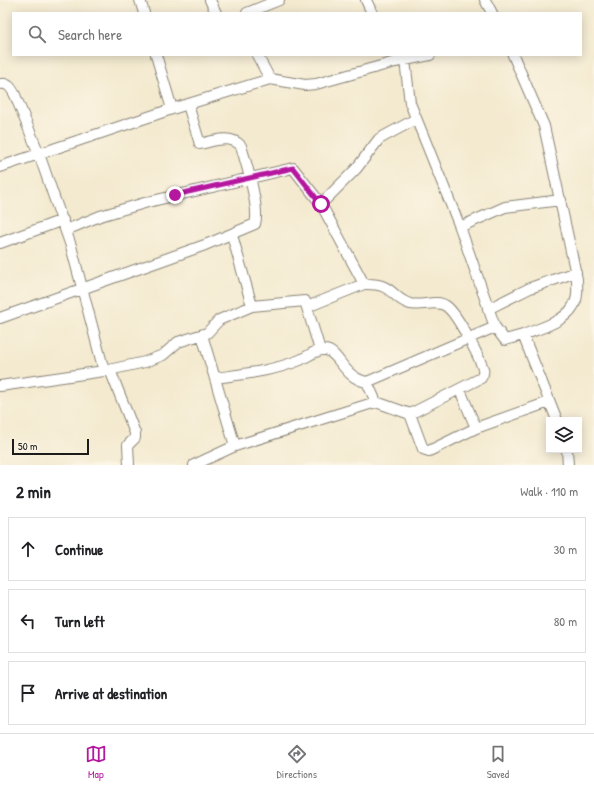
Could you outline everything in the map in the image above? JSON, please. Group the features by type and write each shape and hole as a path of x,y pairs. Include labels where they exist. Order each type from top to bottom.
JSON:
{"street":[{"path":"140,0 144,12"},
{"path":"210,0 216,12"},
{"path":"249,12 279,0"},
{"path":"366,0 372,12"},
{"path":"485,0 491,12"},
{"path":"156,56 172,109"},
{"path":"258,56 270,79"},
{"path":"0,167 172,109 270,79 305,85 316,84 397,59 422,56"},
{"path":"397,59 416,119 460,227 488,309 495,327 505,340 523,335 561,318 573,307 576,300 577,290 576,272 561,200 540,114 513,56"},
{"path":"1,82 6,84 12,90 39,154 64,225 107,370 135,433 135,438 128,445 129,465"},
{"path":"0,318 232,234 255,224 257,219 250,177 241,146 238,143 227,139 200,144 188,105"},
{"path":"321,204 356,169 379,139 416,119"},
{"path":"0,243 123,208 293,168 321,204 364,284"},
{"path":"460,227 505,207 561,200"},
{"path":"232,234 252,306"},
{"path":"488,309 536,285 576,272"},
{"path":"194,465 235,446 376,402 410,414 460,390 481,378 483,373 469,339 446,305 441,303 411,304 403,301 392,291 381,285 364,284 307,307"},
{"path":"0,386 107,370 156,359 178,342 207,333 218,320 252,306 305,301 320,350"},
{"path":"216,378 284,366 301,360 320,350 326,350 332,353 348,374 361,381 367,382 495,327"},
{"path":"202,335 235,446"},
{"path":"523,335 555,417"},
{"path":"367,382 376,402"},
{"path":"460,390 476,428"},
{"path":"410,414 423,449 426,451 432,450 476,428 549,402"},
{"path":"567,453 568,465"}],"route":[{"path":"175,195 293,168 321,204"}]}
